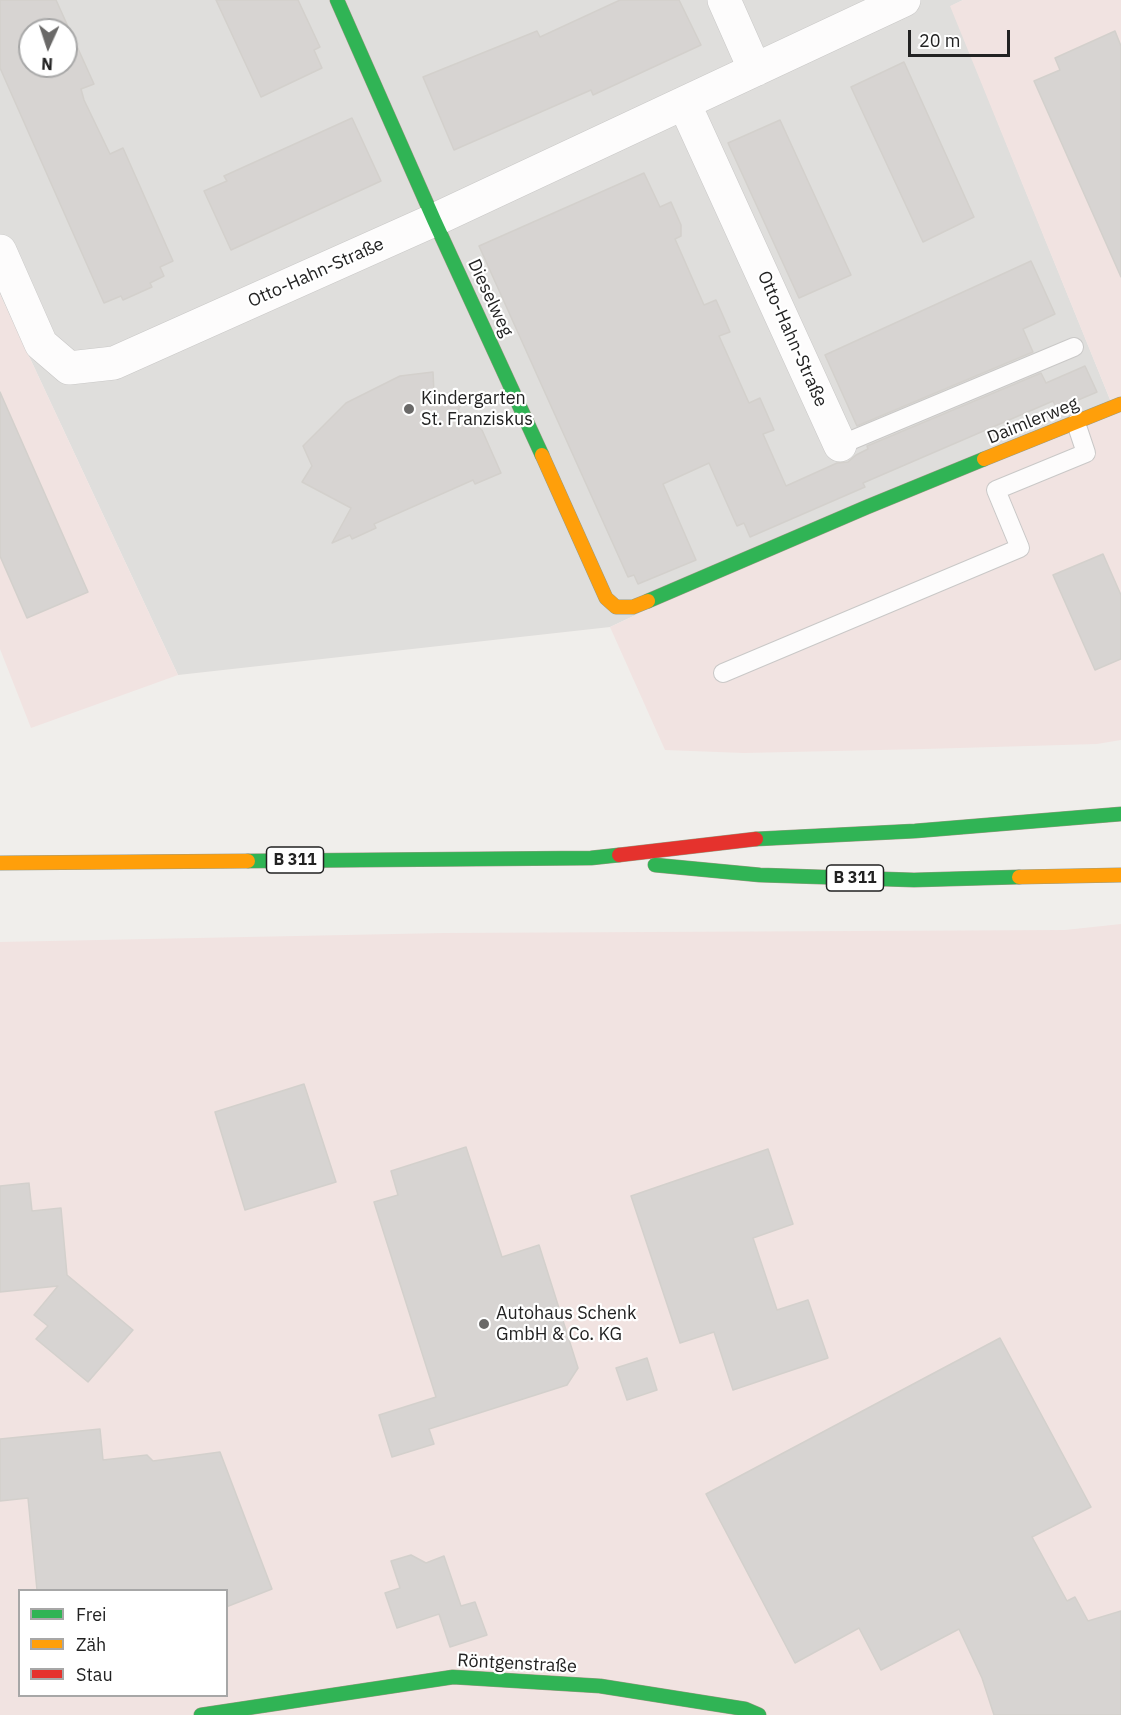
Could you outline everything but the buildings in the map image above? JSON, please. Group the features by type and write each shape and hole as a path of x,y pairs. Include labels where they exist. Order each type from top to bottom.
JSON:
{"street":[{"name":"Dieselweg","path":"337,0 606,598 616,607"},
{"path":"724,0 755,70"},
{"name":"Otto-Hahn-Straße","path":"0,251 41,344 69,368 114,363 434,220 904,0"},
{"name":"Otto-Hahn-Straße","path":"684,103 840,445"},
{"name":"Daimlerweg","path":"616,607 633,607 867,507 1121,404"},
{"name":"B 311","path":"0,863 591,858 766,838 915,831 1121,814"},
{"name":"B 311","path":"591,858 760,876 914,880 1121,874"},
{"name":"Röntgenstraße","path":"201,1715 453,1677 600,1686 745,1708 759,1715"}],"lane":[{"path":"840,445 1074,347"},
{"path":"723,673 1020,548 996,490 1086,453 1076,423"}],"shaded area":[{"path":"0,0 963,0 951,6 1113,407 867,507 610,627 178,675 0,294"},
{"path":"963,0 1121,0 1121,740 1097,744 744,753 665,750 610,627 867,507 1113,407 950,6"},
{"path":"0,294 178,675 31,728 0,649"},
{"path":"1121,924 1121,1715 0,1715 0,942 444,933 1065,930"}],"traffic: fast":[{"path":"337,0 434,220 542,455"},
{"path":"648,601 984,459"},
{"path":"756,839 915,831 1121,814"},
{"path":"248,861 591,858 619,855"},
{"path":"655,865 760,875 914,880 1019,877"},
{"path":"201,1715 453,1677 600,1686 745,1709 759,1715"}],"traffic: slow":[{"path":"984,459 1121,404"},
{"path":"542,455 606,598 616,607 633,607 648,601"},
{"path":"0,863 248,861"},
{"path":"1019,877 1121,875"}],"traffic: jam":[{"path":"619,855 756,839"}],"place":[{"name":"Kindergarten St. Franziskus","path":"409,409"},
{"name":"Autohaus Schenk GmbH & Co. KG","path":"484,1324"}]}
